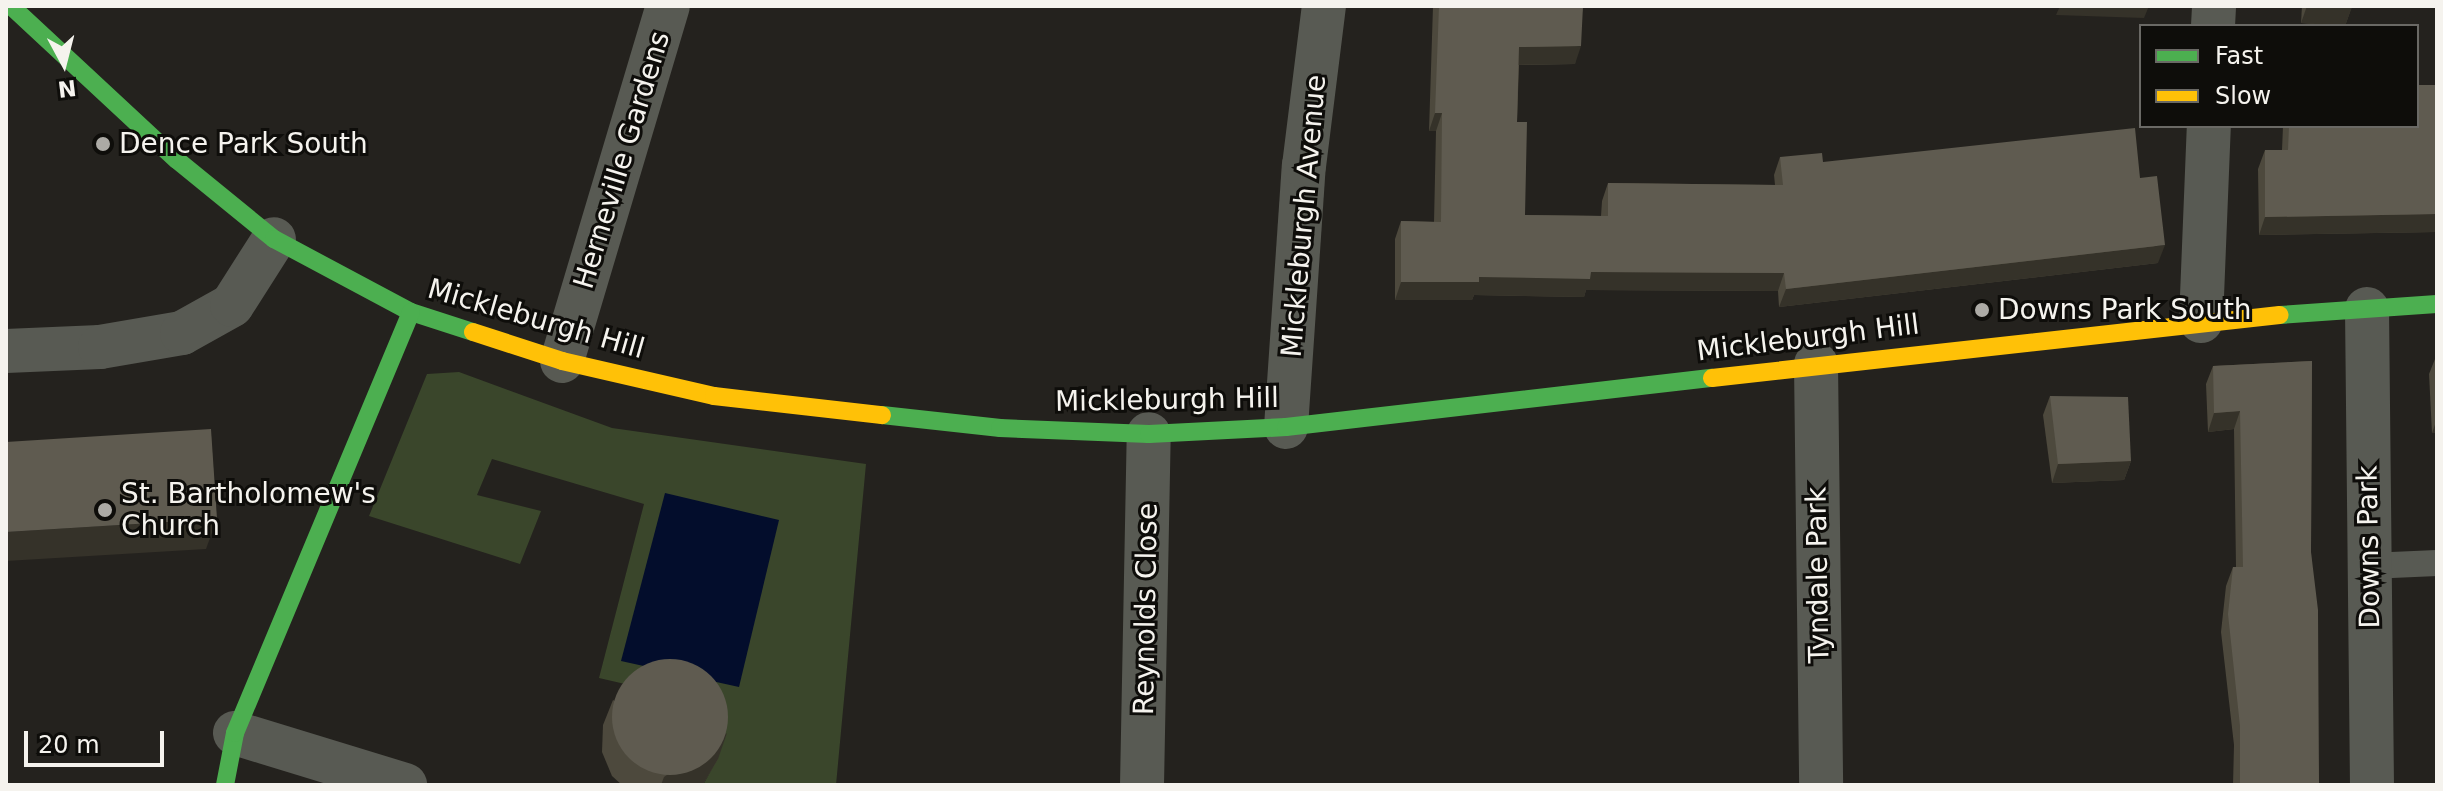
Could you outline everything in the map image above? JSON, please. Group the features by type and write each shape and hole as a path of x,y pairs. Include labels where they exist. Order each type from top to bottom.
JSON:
{"street":[{"name":"Mickleburgh Hill","path":"11,6 177,160 274,239 411,312 562,361 714,396 1000,428 1149,434 1286,427 2201,321 2437,304"},
{"name":"Herneville Gardens","path":"562,361 668,6"},
{"name":"Mickleburgh Avenue","path":"1286,427 1304,166 1324,6"},
{"path":"2201,321 2209,128"},
{"path":"6,351 100,347 182,333 232,305 274,239"},
{"name":"Downs Park","path":"2367,309 2372,785"},
{"path":"225,785 235,733 411,312"},
{"name":"Tyndale Park","path":"1816,364 1821,785"},
{"name":"Reynolds Close","path":"1142,785 1149,434"},
{"path":"235,733 405,785"}],"lane":[{"path":"2369,566 2437,563"}],"green space":[{"path":"459,372 612,428 866,464 836,785 703,785 718,758 638,687 599,678 644,504 492,459 477,495 541,511 520,564 369,516 427,374"}],"water":[{"path":"665,493 779,520 739,687 621,661"}],"building":[{"path":"1439,6 1583,6 1581,46 1519,47 1517,122 1527,122 1525,215 1608,216 1608,183 1783,185 1780,157 1822,153 1823,162 2135,128 2140,178 2157,176 2165,245 1786,289 1784,273 1591,272 1590,279 1479,277 1479,282 1401,282 1401,221 1441,222 1442,113 1435,113"},
{"path":"2419,85 2437,85 2437,214 2265,217 2265,150 2288,150 2289,128 2419,128"},
{"path":"2437,357 2437,408 2435,359"},
{"path":"2312,361 2311,552 2318,610 2319,785 2240,785 2240,726 2228,614 2233,567 2243,567 2240,411 2214,413 2213,366"},
{"path":"2050,396 2128,397 2131,461 2058,464"},
{"name":"St. Bartholomew's Church","path":"211,429 217,519 6,532 6,442"},
{"path":"670,659 692,663 711,676 724,695 728,717 724,739 711,758 692,771 670,775 648,771 629,758 616,739 612,717 616,695 629,676 648,663"}],"traffic: fast":[{"path":"11,6 177,160 274,239 411,312 473,332"},
{"path":"2280,315 2437,304"},
{"path":"225,785 235,733 411,312"},
{"path":"882,415 1000,428 1149,434 1286,427 1712,378"}],"traffic: slow":[{"path":"1712,378 2280,315"},
{"path":"473,332 562,361 714,396 882,415"}],"place":[{"name":"Dence Park South","path":"103,144"},
{"name":"Downs Park South","path":"1982,310"},
{"name":"St. Bartholomew's Church","path":"105,510"}]}
